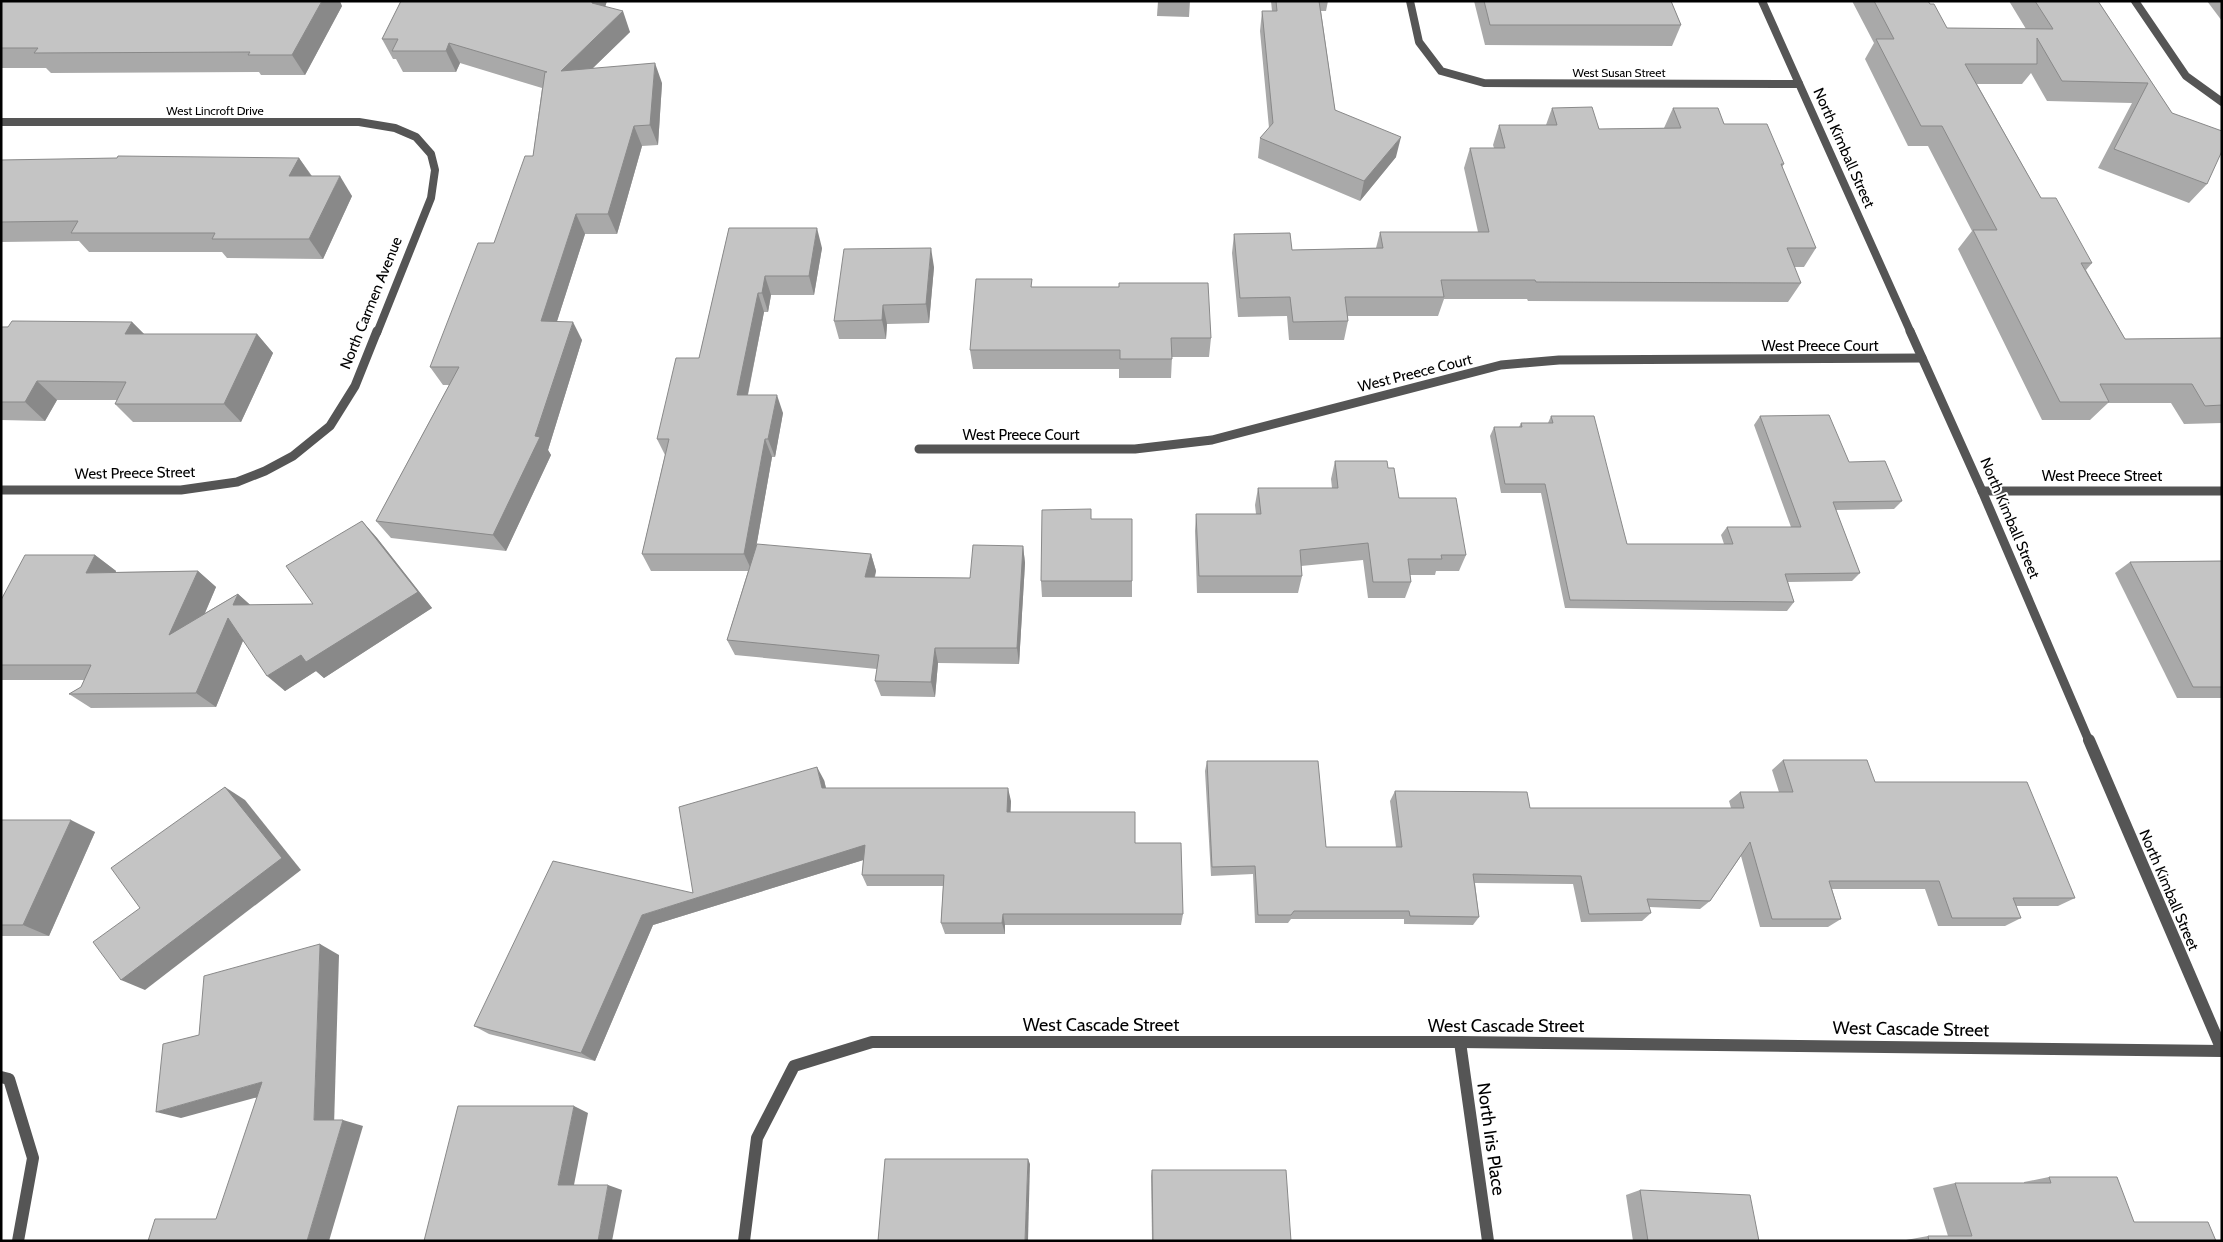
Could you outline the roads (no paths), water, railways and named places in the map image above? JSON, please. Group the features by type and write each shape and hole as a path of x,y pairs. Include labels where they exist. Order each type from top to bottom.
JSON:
{"street":[{"name":"West Susan Street","path":"1410,1 1419,42 1441,71 1484,83 1799,84"},
{"name":"North Kimball Street","path":"1762,1 1982,491 2222,1050"},
{"path":"2135,1 2186,76 2222,102"},
{"name":"West Lincroft Drive","path":"1,122 359,122 397,127 424,142"},
{"name":"North Carmen Avenue","path":"293,456 330,426 355,386 431,198 436,168 424,142"},
{"name":"West Preece Court","path":"919,449 1136,450 1212,440 1501,365 1559,360 1922,358"},
{"name":"West Preece Street","path":"1,490 181,490 237,482 265,471 293,456"},
{"name":"West Preece Street","path":"1982,491 2222,491"},
{"name":"West Cascade Street","path":"744,1241 757,1138 794,1066 872,1042 1460,1042 2222,1050"},
{"name":"North Iris Place","path":"1460,1042 1488,1241"},
{"path":"5,1078 33,1158 18,1241"}]}
